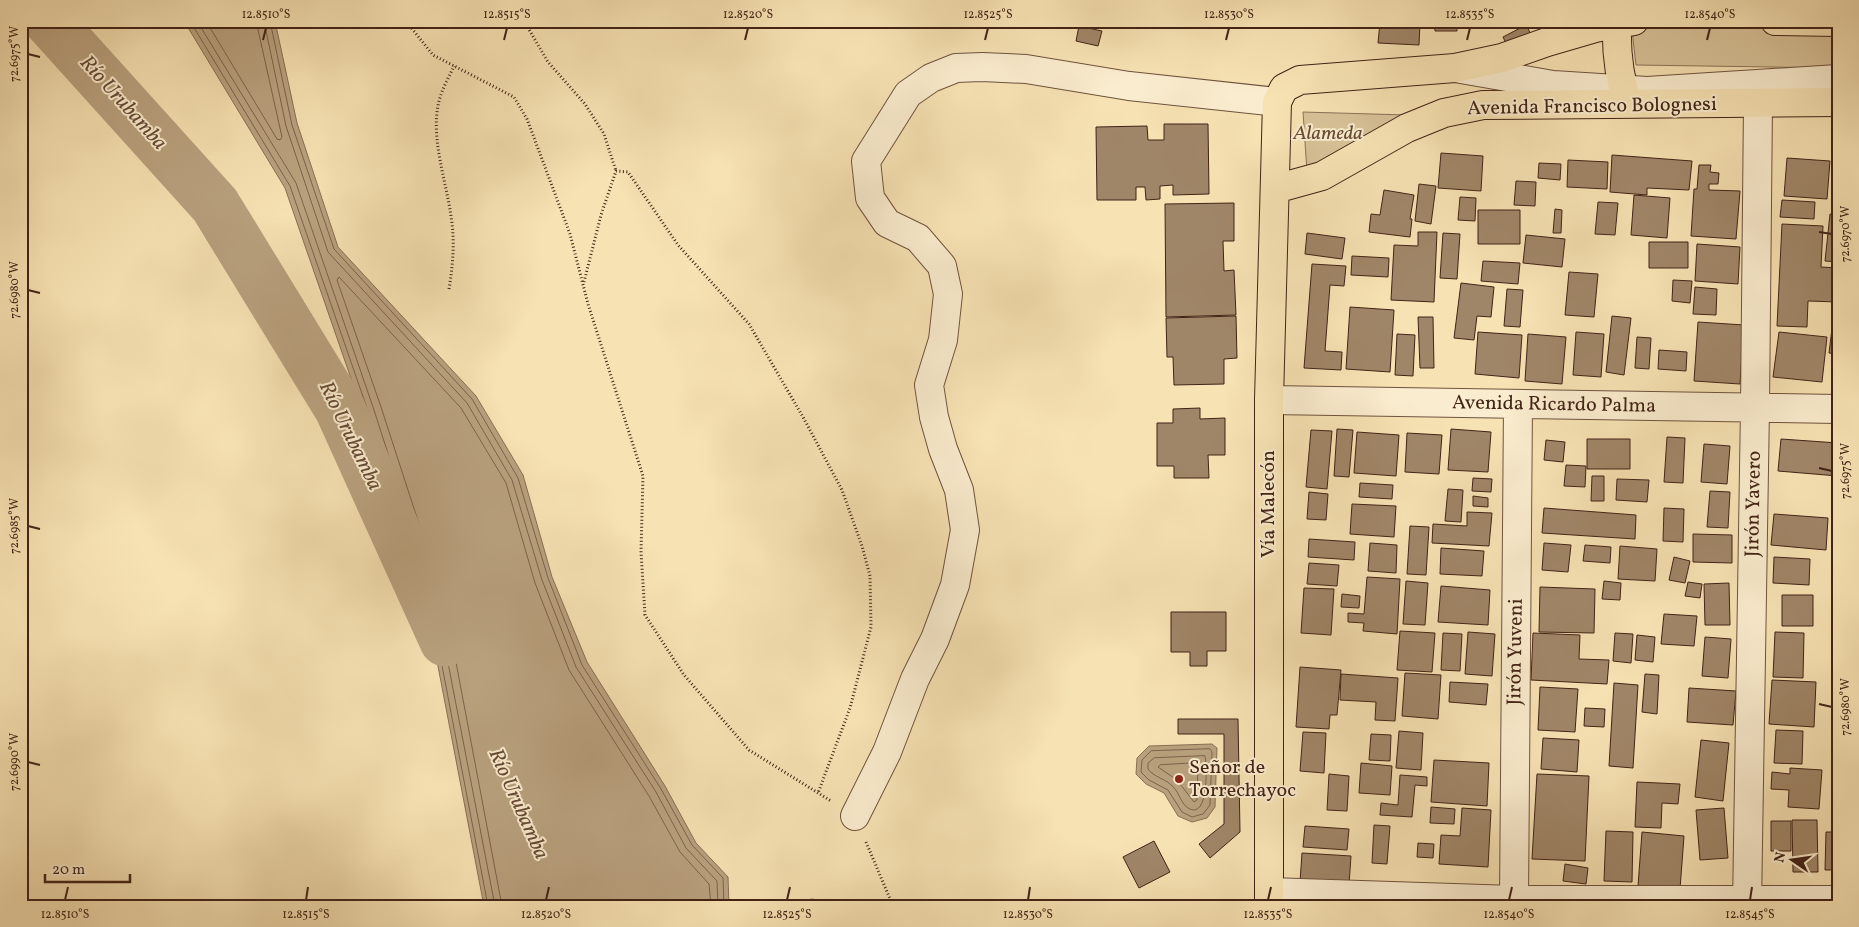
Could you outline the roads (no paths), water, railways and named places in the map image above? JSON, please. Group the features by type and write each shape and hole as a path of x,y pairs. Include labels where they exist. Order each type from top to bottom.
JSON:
{"main road":[{"path":"1775,21 1838,22"},
{"path":"1277,102 1284,88 1300,80 1455,68 1502,58 1595,28 1625,23"},
{"path":"1625,23 1616,44 1619,70 1628,104"},
{"name":"Vía Malecón","path":"1269,899 1269,400 1277,102"},
{"name":"Avenida Francisco Bolognesi","path":"1275,190 1322,176 1407,128 1444,113 1483,105 1838,102"}],"street":[{"path":"855,816 887,752 915,679 935,639 955,585 965,530 960,490 942,448 934,417 929,385 942,340 948,294 942,266 918,238 887,223 870,198 866,161 908,94 931,78 956,68 982,66 1026,69 1129,86 1277,102"},
{"path":"1455,68 1553,85 1648,91 1838,79"},
{"name":"Jirón Yavero","path":"1747,903 1758,103"},
{"name":"Avenida Ricardo Palma","path":"1269,400 1838,409"},
{"name":"Jirón Yuveni","path":"1514,900 1518,405"},
{"path":"1269,899 1747,903 1838,900"}],"water":[{"path":"184,21 275,21 297,123 338,247 476,396 523,475 552,577 587,662 665,786 696,843 728,877 729,906 484,906 427,609 363,413 285,188"},
{"name":"Señor de Torrechayoc","path":"1212,744 1217,748 1215,807 1207,818 1192,822 1178,816 1164,793 1146,784 1136,774 1137,758 1149,746"},
{"path":"811,899 828,901 841,906 792,906"}],"waterway":[{"name":"Río Urubamba","path":"49,21 215,205 340,409 445,641"}],"place":[{"name":"Señor de Torrechayoc","path":"1179,779"}],"park label":[{"name":"Alameda","path":"1328,134"}]}
